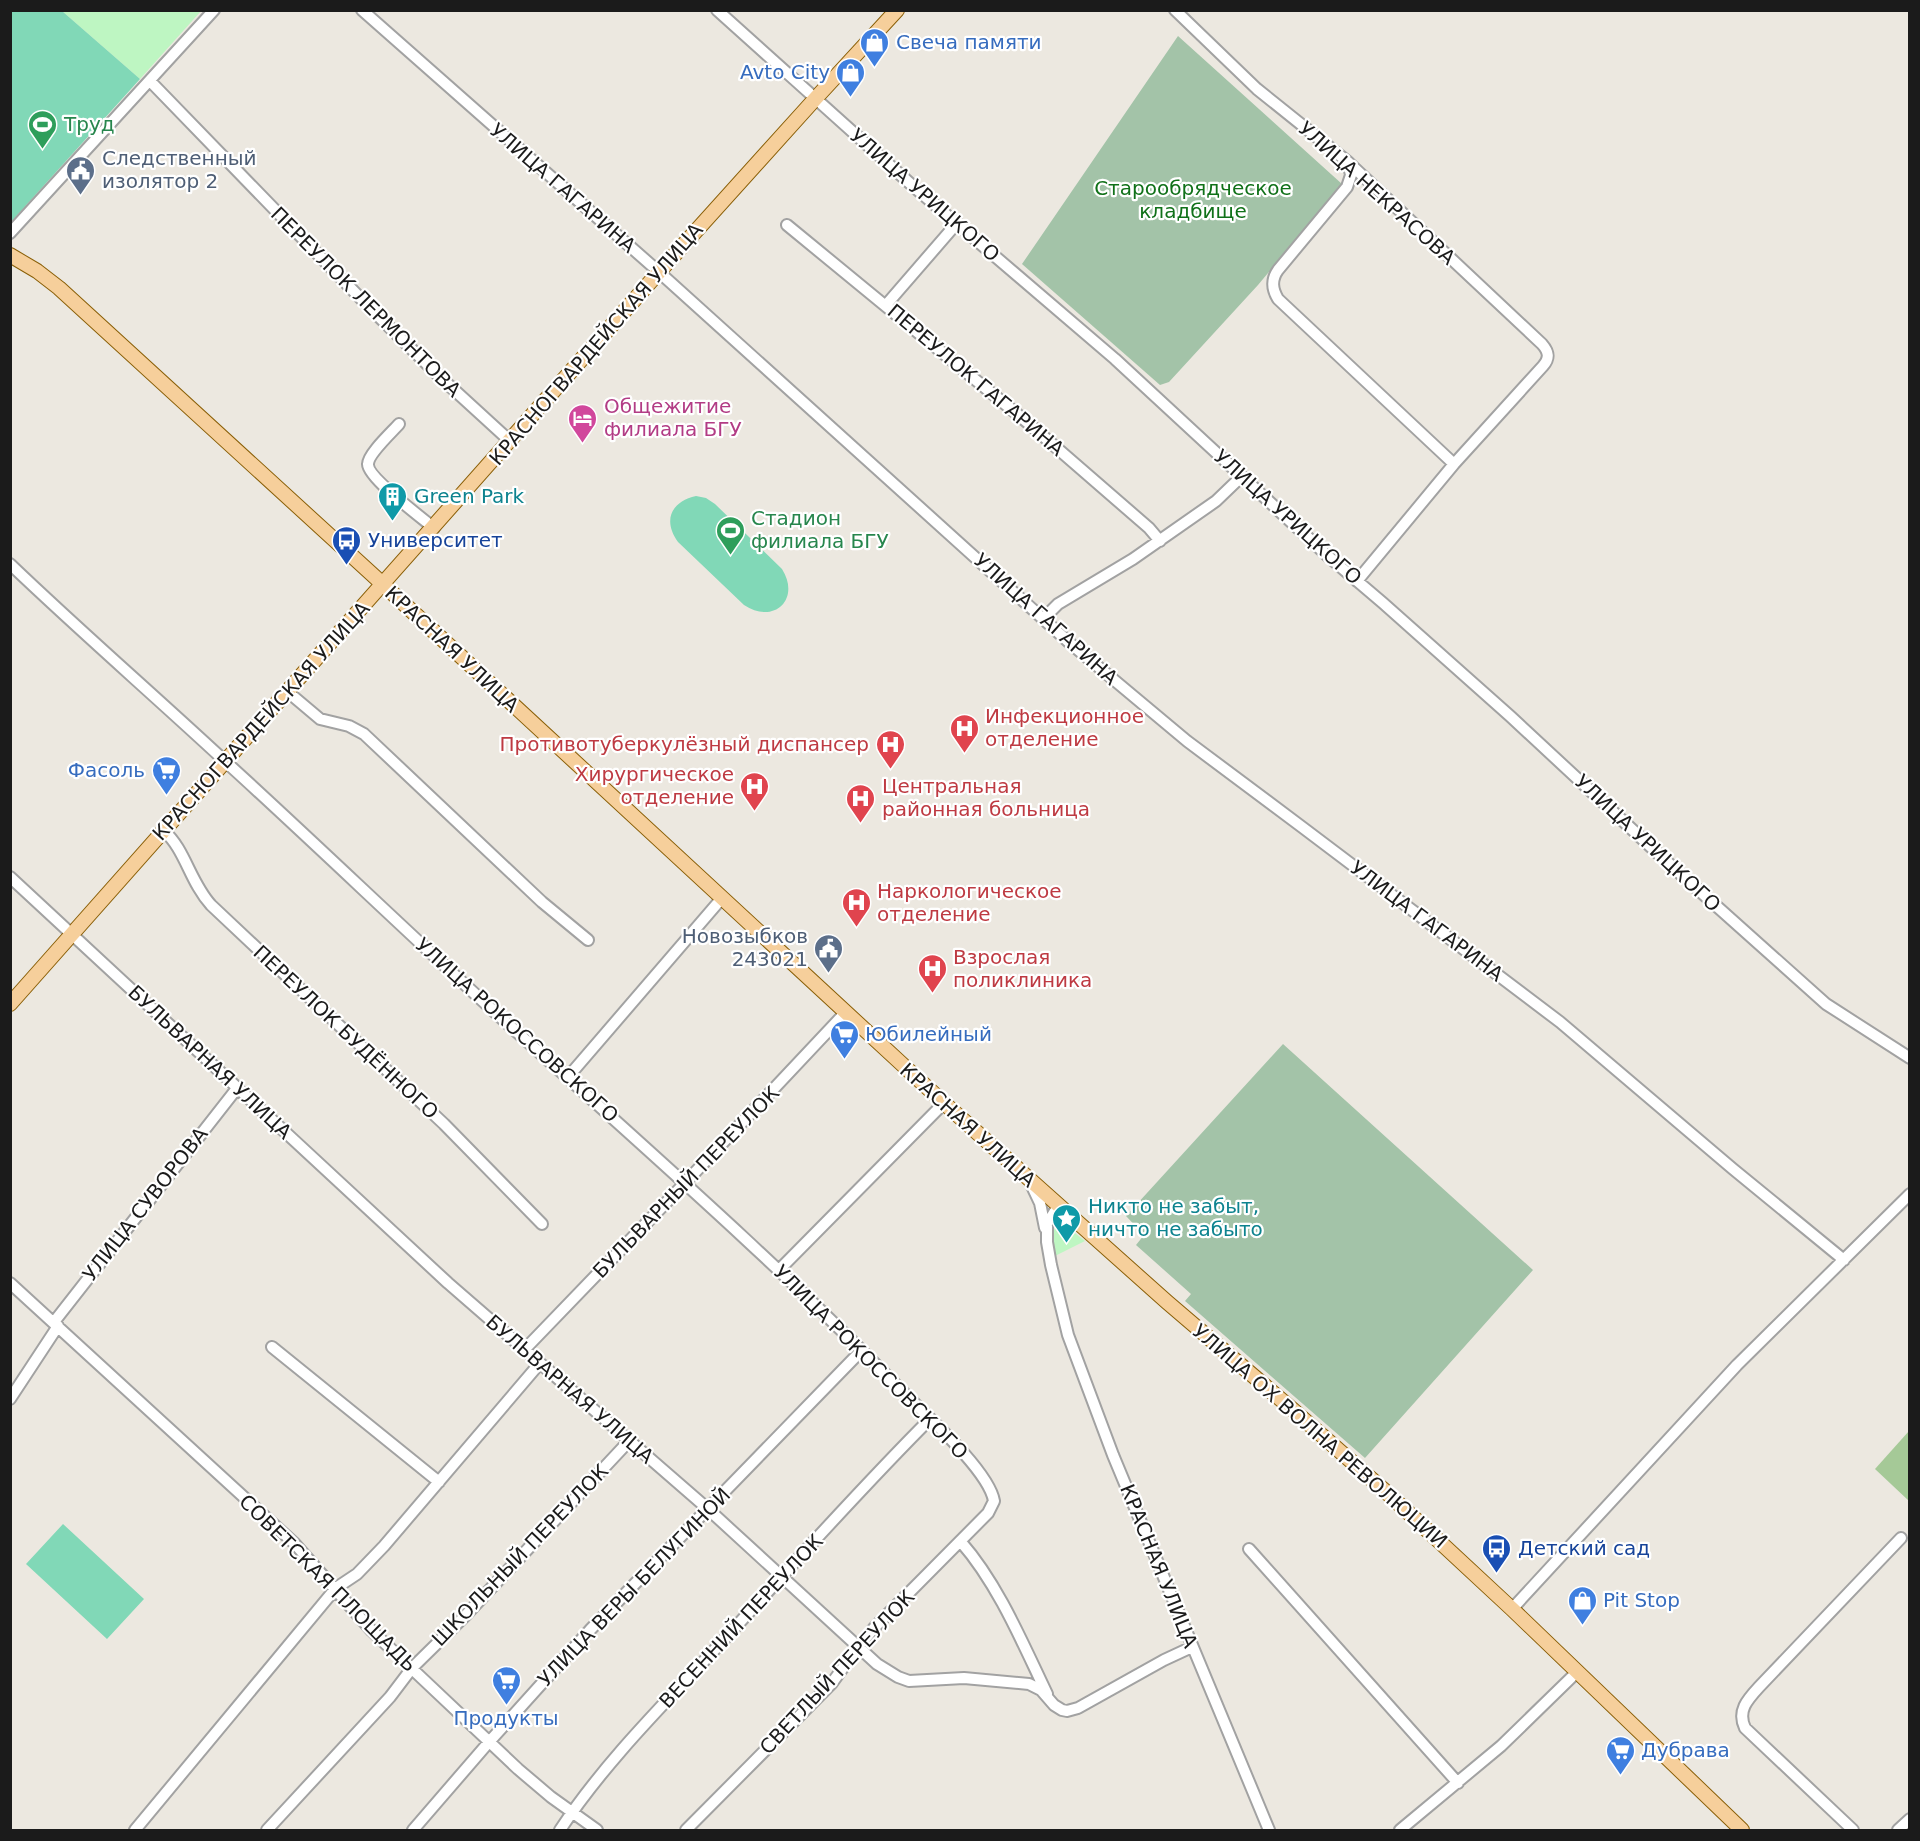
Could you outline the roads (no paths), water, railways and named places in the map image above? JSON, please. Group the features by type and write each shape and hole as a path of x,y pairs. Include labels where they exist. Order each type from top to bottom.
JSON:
{"main road":[{"name":"КРАСНОГВАРДЕЙСКАЯ УЛИЦА","path":"10,1004 659,272 897,10"},
{"name":"КРАСНАЯ УЛИЦА","path":"10,255 48,278 845,1013 1058,1206"},
{"name":"УЛИЦА ОХ ВОЛНА РЕВОЛЮЦИИ","path":"1058,1206 1309,1424 1512,1609 1742,1830"}],"street":[{"path":"10,233 214,10"},
{"name":"УЛИЦА ГАГАРИНА","path":"362,10 659,272 1123,688 1195,748 1567,1028 1844,1260"},
{"name":"УЛИЦА УРИЦКОГО","path":"717,10 815,99 1115,359 1357,581 1510,716 1665,860 1826,1004 1910,1058"},
{"name":"УЛИЦА НЕКРАСОВА","path":"1175,10 1257,89 1348,162 1542,344 1548,355 1544,366 1454,464"},
{"name":"ПЕРЕУЛОК ЛЕРМОНТОВА","path":"150,81 370,308 440,377 510,441"},
{"path":"1348,162 1351,175 1347,187 1278,270 1273,282 1274,293 1454,464 1357,581"},
{"path":"886,305 957,223"},
{"name":"ПЕРЕУЛОК ГАГАРИНА","path":"787,225 1028,423 1149,528 1160,541"},
{"path":"399,424 372,455 368,468 391,492 434,528"},
{"path":"1044,618 1058,604 1115,571 1160,541 1222,496 1242,476"},
{"name":"УЛИЦА РОКОССОВСКОГО","path":"10,564 487,1005 779,1270 862,1350 930,1419 989,1484 994,1501 988,1513"},
{"path":"288,692 320,719 349,726 364,734 542,902 588,940"},
{"name":"ПЕРЕУЛОК БУДЁННОГО","path":"164,831 173,840 197,888 211,905 444,1124 542,1224"},
{"name":"БУЛЬВАРНАЯ УЛИЦА","path":"10,877 448,1283 708,1509 877,1665 904,1680 915,1682 964,1678 1023,1682 1035,1686 1062,1710 1072,1711 1192,1647"},
{"path":"568,1077 722,898"},
{"name":"БУЛЬВАРНЫЙ ПЕРЕУЛОК","path":"525,1349 685,1184 845,1013"},
{"name":"УЛИЦА СУВОРОВА","path":"10,1400 56,1324 238,1087"},
{"path":"779,1270 944,1103"},
{"path":"1030,1180 1040,1203 1047,1242"},
{"path":"1512,1609 1737,1365 1910,1194"},
{"name":"КРАСНАЯ УЛИЦА","path":"1058,1206 1047,1224 1047,1242 1058,1298 1074,1353 1113,1455 1269,1830"},
{"name":"СОВЕТСКАЯ ПЛОЩАДЬ","path":"10,1283 294,1543 372,1631 489,1742 535,1784 597,1830"},
{"path":"272,1347 439,1482"},
{"name":"УЛИЦА ВЕРЫ БЕЛУГИНОЙ","path":"413,1830 591,1630 862,1350"},
{"path":"135,1830 336,1588 357,1574 439,1482 540,1362"},
{"name":"ВЕСЕННИЙ ПЕРЕУЛОК","path":"560,1830 579,1800 613,1761 868,1482 930,1419"},
{"name":"ШКОЛЬНЫЙ ПЕРЕУЛОК","path":"267,1830 380,1708 412,1668 466,1615 630,1440"},
{"name":"СВЕТЛЫЙ ПЕРЕУЛОК","path":"686,1830 832,1683 874,1628 988,1513"},
{"path":"1853,1830 1745,1728 1741,1718 1746,1703 1764,1681 1901,1538"},
{"path":"961,1542 1007,1614 1048,1697"},
{"path":"1249,1549 1458,1782"},
{"path":"1400,1830 1523,1726 1577,1672"},
{"path":"1898,1830 1910,1819"}],"place":[{"name":"Свеча памяти","path":"875,68"},
{"name":"Avto City","path":"851,98"},
{"name":"Труд","path":"43,150"},
{"name":"Следственный изолятор 2","path":"81,196"},
{"name":"Общежитие филиала БГУ","path":"583,444"},
{"name":"Green Park","path":"393,522"},
{"name":"Стадион филиала БГУ","path":"730,556"},
{"name":"Университет","path":"347,566"},
{"name":"Инфекционное отделение","path":"964,754"},
{"name":"Противотуберкулёзный диспансер","path":"890,770"},
{"name":"Фасоль","path":"166,796"},
{"name":"Хирургическое отделение","path":"755,812"},
{"name":"Центральная районная больница","path":"861,824"},
{"name":"Наркологическое отделение","path":"856,928"},
{"name":"Новозыбков 243021","path":"829,974"},
{"name":"Взрослая поликлиника","path":"932,994"},
{"name":"Юбилейный","path":"844,1060"},
{"name":"Никто не забыт, ничто не забыто","path":"1067,1244"},
{"name":"Детский сад","path":"1497,1574"},
{"name":"Pit Stop","path":"1582,1626"},
{"name":"Продукты","path":"506,1706"},
{"name":"Дубрава","path":"1620,1776"}],"park label":[{"name":"Старообрядческое кладбище","path":"1193,200"}]}
